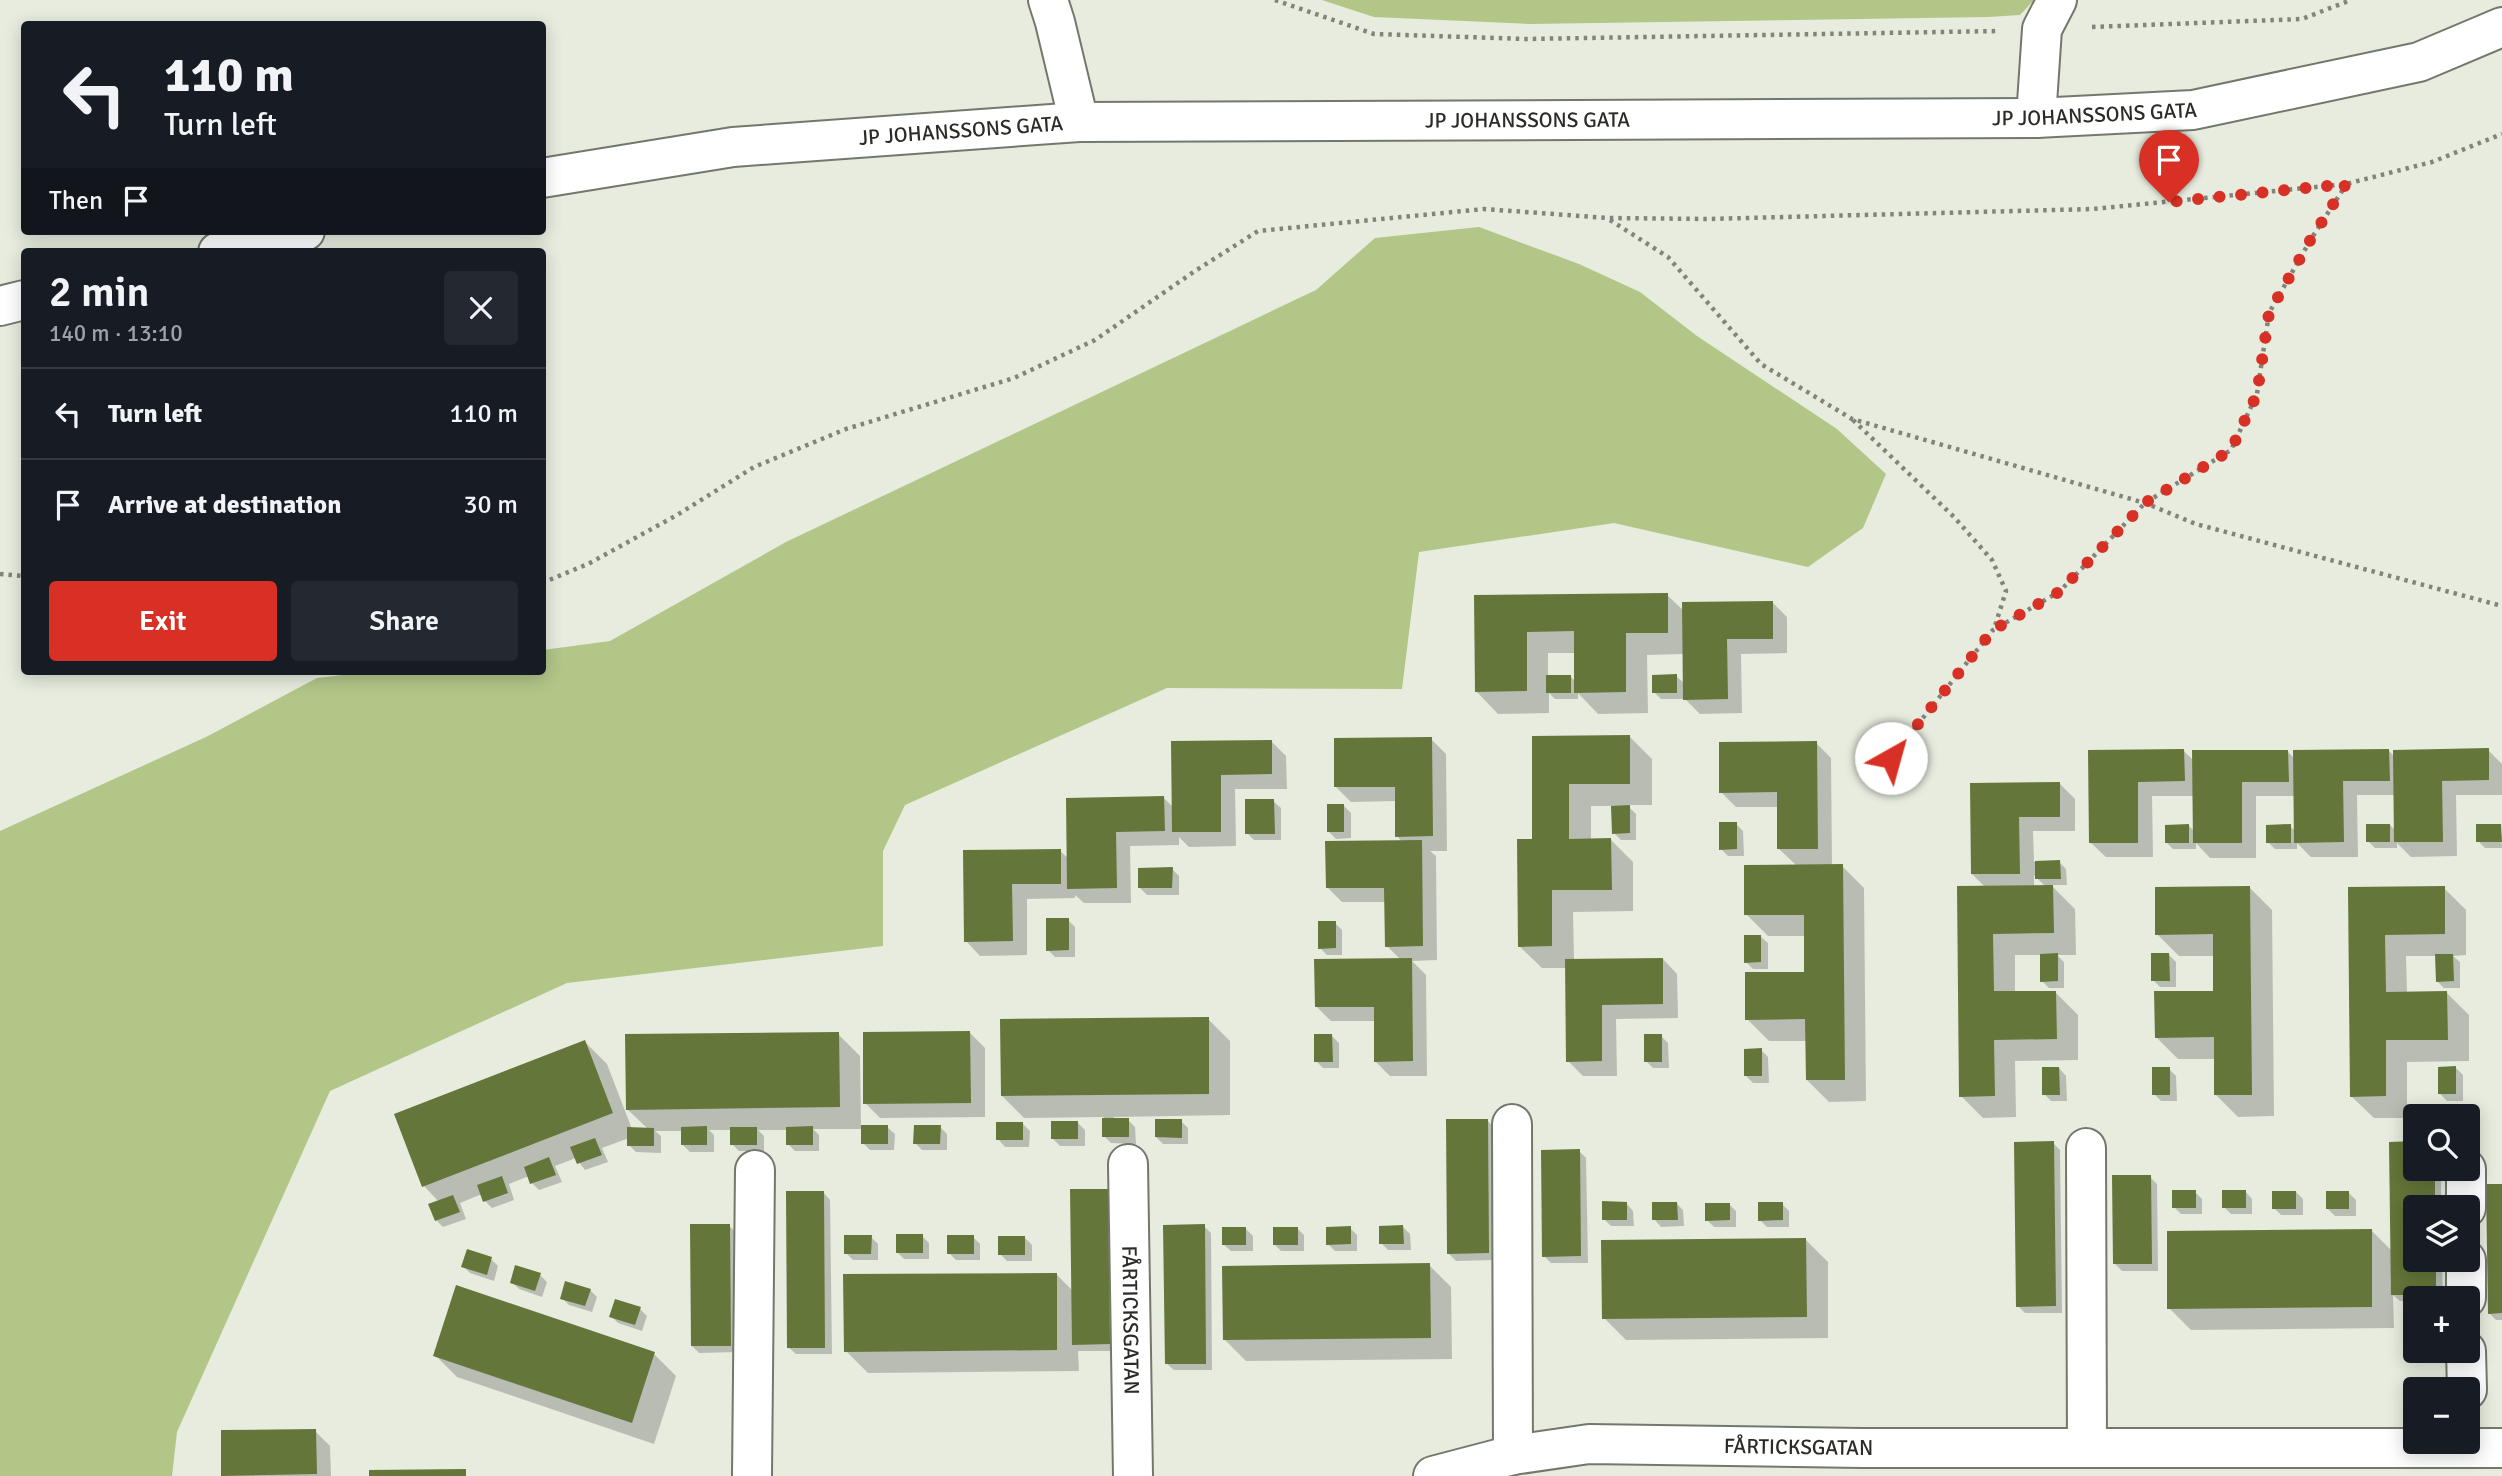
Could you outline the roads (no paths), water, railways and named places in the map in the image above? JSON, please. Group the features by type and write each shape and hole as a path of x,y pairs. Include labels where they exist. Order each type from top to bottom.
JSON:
{"street":[{"path":"1048,0 1079,122"},
{"path":"2036,118 2049,15"},
{"name":"JP JOHANSSONS GATA","path":"546,177 733,147 1079,122 2036,118 2193,110 2419,62 2502,27"},
{"path":"235,248 288,235"},
{"path":"0,306 21,301"},
{"path":"1512,1124 1513,1455"},
{"path":"2086,1148 2087,1448"},
{"name":"FÅRTICKSGATAN","path":"1128,1164 1133,1476"},
{"path":"752,1476 755,1170"},
{"name":"FÅRTICKSGATAN","path":"1433,1476 1513,1455 1589,1444 1862,1462 2087,1448 2403,1452"}]}
